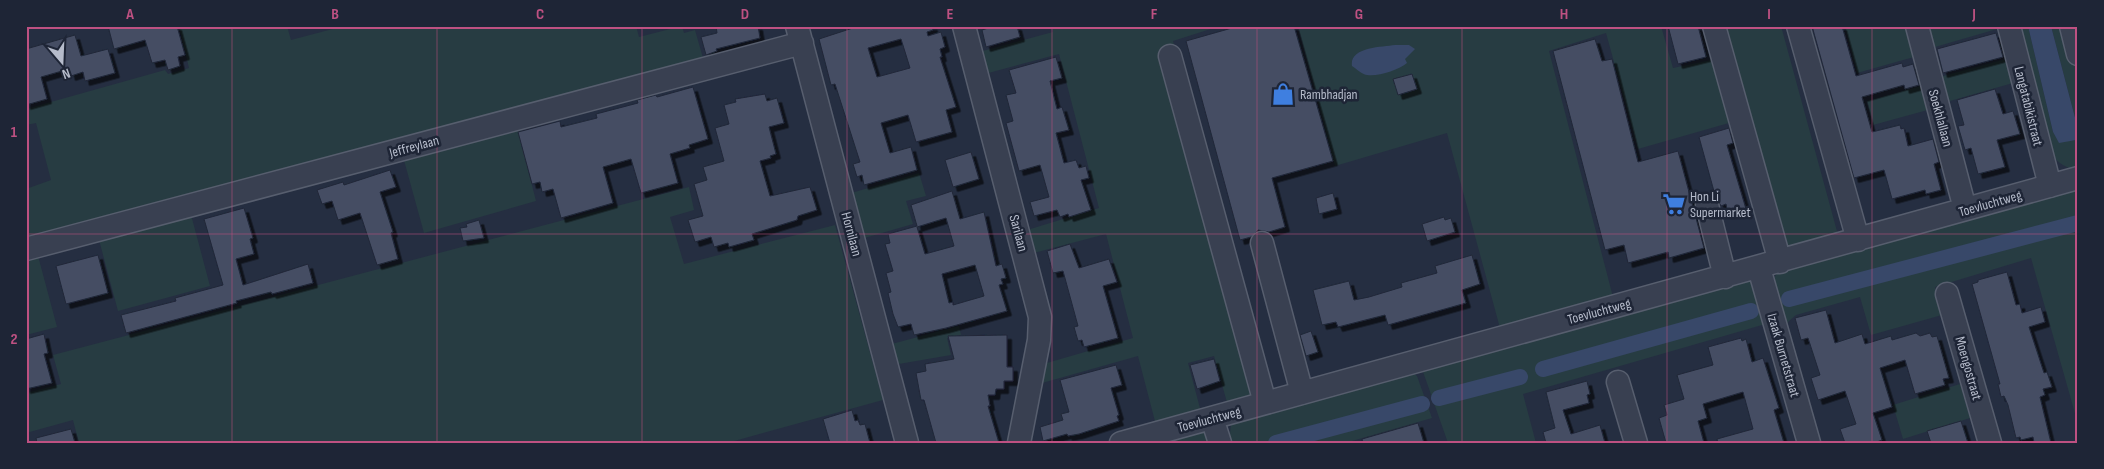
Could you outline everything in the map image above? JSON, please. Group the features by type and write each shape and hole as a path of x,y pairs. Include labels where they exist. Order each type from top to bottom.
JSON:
{"street":[{"name":"Sarilaan","path":"964,26 1040,317 1039,340 1019,443"},
{"name":"Izaak Burnetstraat","path":"1714,26 1809,443"},
{"path":"1798,26 1858,240"},
{"name":"Soekhlallaan","path":"1917,26 1965,209"},
{"name":"Langatabikistraat","path":"2008,26 2050,186"},
{"path":"2071,26 2078,54"},
{"name":"Jeffreylaan","path":"26,249 800,34"},
{"name":"Hornilaan","path":"800,34 907,443"},
{"path":"1170,56 1265,403"},
{"name":"Toevluchtweg","path":"1121,443 2078,178"},
{"path":"1707,205 1726,277"},
{"path":"1262,243 1302,393"},
{"name":"Moengostraat","path":"1947,294 1990,443"},
{"path":"1618,382 1636,443"},
{"path":"1212,418 1220,443"}],"green space":[{"path":"179,26 287,26 291,40 344,26 636,26 639,37 682,26 684,33 695,30 703,58 26,238 26,189 51,180 36,123 26,125 26,109 165,70 168,74 189,68"},
{"path":"1052,26 1220,26 1173,41 1265,395 1228,406 1214,356 1188,363 1201,412 1156,425 1138,356 1035,385 1040,365 1133,338 1106,234 1030,254 1024,231 1099,208 1059,54 981,75 975,53 1053,32"},
{"path":"1298,26 1661,26 1673,68 1711,60 1729,123 1638,149 1606,33 1549,51 1613,297 1500,328 1447,133 1335,166"},
{"path":"1724,26 1781,26 1838,235 1783,250"},
{"path":"1845,26 1913,26 1921,55 1857,73"},
{"path":"1921,26 1996,26 1997,29 1928,49"},
{"path":"2015,26 2028,26 2053,132 2059,142 2076,140 2078,137 2078,169 2064,165 2052,155"},
{"path":"2051,26 2065,26 2078,78 2078,129"},
{"path":"2006,59 2013,83 1943,103 1936,78"},
{"path":"1928,84 1935,108 1873,125 1867,101"},
{"path":"516,123 536,201 424,233 402,153"},
{"path":"919,173 926,196 906,201 913,224 861,239 848,194"},
{"path":"2078,186 2078,424 2031,258 1935,287 1942,315 1871,335 1860,297 1796,315 1783,329 1773,280 1777,273"},
{"path":"689,187 694,210 670,217 684,264 835,225 883,400 727,443 79,443 73,420 26,433 26,393 61,384 53,355"},
{"path":"190,211 210,286 118,311 98,236"},
{"path":"37,252 57,327 26,335 26,255"},
{"path":"1751,277 1769,323 1523,394 1536,443 1448,443 1421,366"},
{"path":"959,326 961,335 947,338 951,355 893,365 888,345"},
{"path":"1411,371 1417,376 1432,418 1345,443 1229,443 1231,424"},
{"path":"1960,384 1970,418 1903,439 1893,405"},
{"path":"1198,430 1205,433 1213,443 1142,443"}],"water":[{"path":"2028,26 2051,26 2078,129 2076,140 2059,143 2053,132"},
{"path":"1409,45 1415,49 1405,59 1407,63 1399,68 1382,74 1367,75 1352,66 1352,60 1361,52 1368,49"}],"building":[{"path":"108,26 177,26 185,55 178,57 180,66 168,70 165,60 152,63 145,40 114,49"},
{"path":"716,26 758,26 760,38 716,49 717,51 706,55 701,37 717,33"},
{"path":"859,26 933,26 933,30 927,32 928,36 941,32 945,47 940,49 942,57 940,57 956,107 946,110 952,132 916,142 908,115 881,123 890,153 911,147 917,170 864,185 862,175 857,177 853,164 860,162 835,84 831,85 819,39","holes":["901,39 910,68 877,77 868,48"]},
{"path":"995,26 1017,26 1020,37 986,47 982,30"},
{"path":"1239,26 1294,26 1333,161 1272,178 1285,227 1269,232 1258,230 1251,237 1240,240 1186,41"},
{"path":"1668,26 1698,26 1706,57 1678,64"},
{"path":"1812,26 1842,26 1856,76 1902,63 1903,67 1913,64 1919,85 1905,89 1904,85 1862,97 1872,132 1900,125 1901,129 1904,128 1908,146 1933,139 1939,162 1934,164 1941,190 1926,194 1925,190 1892,199 1884,170 1854,178"},
{"path":"1996,33 2003,57 1943,73 1937,49"},
{"path":"75,35 81,56 108,49 115,73 85,81 83,72 71,76 69,69 41,77 47,99 26,105 26,49"},
{"path":"1595,39 1602,61 1612,59 1638,162 1678,151 1704,248 1669,258 1668,252 1628,263 1624,245 1605,250 1553,51"},
{"path":"1056,57 1062,78 1050,81 1057,109 1062,107 1069,130 1056,133 1064,163 1076,160 1079,168 1086,166 1089,178 1081,180 1091,210 1069,217 1068,214 1060,217 1057,210 1034,216 1030,202 1049,197 1040,165 1019,171 1006,123 1013,121 1006,95 1016,93 1009,70"},
{"path":"1412,74 1417,89 1398,95 1393,79"},
{"path":"693,87 708,139 689,145 690,148 670,154 678,183 641,193 631,159 603,167 613,203 561,218 553,189 542,192 540,182 532,184 518,132 560,121 561,127 597,118 596,114 638,103 637,100 656,95 657,97"},
{"path":"1995,89 2003,114 2013,111 2020,134 1997,140 2005,167 1978,174 1971,148 1965,150 1958,126 1964,125 1957,100"},
{"path":"765,94 767,101 777,98 784,123 769,127 776,154 770,156 771,158 760,161 770,196 810,187 817,210 798,216 797,220 752,234 754,240 729,247 728,243 714,247 711,237 695,242 688,220 703,216 694,184 707,180 703,167 724,161 715,128 729,124 724,105 736,102 735,99"},
{"path":"1729,128 1733,143 1727,145 1746,209 1728,214 1726,204 1721,206 1715,195 1699,137"},
{"path":"971,152 979,179 953,187 945,160"},
{"path":"390,170 396,187 380,192 393,232 391,233 398,259 377,265 360,213 338,220 332,201 322,204 317,190 343,182 344,185"},
{"path":"952,191 960,219 984,212 996,266 1002,264 1006,278 1001,279 1003,284 999,285 1007,311 914,335 911,324 898,327 888,293 891,292 886,273 893,271 885,244 890,243 888,234 917,226 911,205","holes":["946,218 954,246 925,254 917,227","975,265 984,296 953,305 953,302 949,303 942,274"]},
{"path":"1333,193 1337,209 1319,214 1316,198"},
{"path":"244,208 253,238 250,239 254,254 236,259 243,285 308,264 313,283 236,301 237,303 126,333 121,315 176,301 175,298 223,285 204,219"},
{"path":"1444,217 1445,220 1451,218 1455,232 1427,241 1422,224"},
{"path":"479,220 484,238 463,241 460,228 467,227 466,224"},
{"path":"1070,244 1079,268 1109,259 1117,282 1103,286 1118,338 1084,347 1082,340 1078,341 1074,327 1078,326 1063,271 1053,273 1047,251"},
{"path":"98,255 108,293 66,304 56,266"},
{"path":"1472,255 1480,284 1462,290 1466,303 1388,325 1385,315 1338,327 1336,322 1322,325 1313,290 1349,281 1354,300 1369,297 1402,287 1401,283 1437,273 1435,266"},
{"path":"2007,272 2016,305 2020,304 2022,313 2041,307 2045,322 2029,327 2044,373 2047,372 2052,387 2043,389 2045,395 2040,397 2051,443 2034,443 2033,437 2021,440 2020,437 2016,438 2008,405 2004,396 2001,397 1998,384 2000,384 1972,284 1978,282 1978,280"},
{"path":"1826,310 1835,343 1862,334 1865,344 1891,336 1892,340 1916,333 1920,336 1930,333 1932,337 1937,336 1949,378 1943,379 1945,385 1915,394 1905,360 1880,368 1892,407 1873,413 1882,440 1874,443 1845,443 1840,429 1856,424 1845,391 1818,400 1811,378 1820,375 1808,338 1801,340 1795,318"},
{"path":"1311,331 1318,352 1306,356 1300,335"},
{"path":"44,334 48,353 44,354 52,383 26,389 26,339"},
{"path":"1007,335 1007,367 1013,367 1013,381 1004,381 1004,389 996,389 995,395 988,395 990,406 988,406 999,443 936,443 924,400 921,400 916,373 926,371 925,364 954,359 948,336"},
{"path":"1741,338 1742,341 1746,339 1752,362 1763,358 1779,408 1774,410 1784,443 1718,443 1717,439 1753,429 1743,392 1703,404 1707,418 1698,421 1704,443 1666,443 1659,418 1667,415 1664,405 1684,399 1677,375 1713,365 1708,347"},
{"path":"1214,359 1220,381 1197,389 1190,365"},
{"path":"1116,365 1122,385 1111,388 1119,421 1079,434 1068,436 1067,434 1043,441 1040,427 1063,420 1061,414 1069,412 1060,380"},
{"path":"1587,381 1590,394 1587,395 1589,403 1563,410 1571,434 1600,425 1605,443 1546,443 1543,432 1555,428 1546,392"},
{"path":"852,410 855,421 858,420 860,425 865,424 870,443 830,443 823,419"},
{"path":"1961,421 1968,443 1931,443 1927,431"},
{"path":"1418,423 1424,443 1363,443 1362,439"},
{"path":"71,429 75,443 37,443 36,438"}],"waterway":[{"path":"1789,299 2078,223"},
{"path":"1543,369 1751,311"},
{"path":"1439,398 1520,377"},
{"path":"1276,443 1422,404"}],"place":[{"name":"Rambhadjan","path":"1283,94"},
{"name":"Hon Li Supermarket","path":"1674,204"}]}
